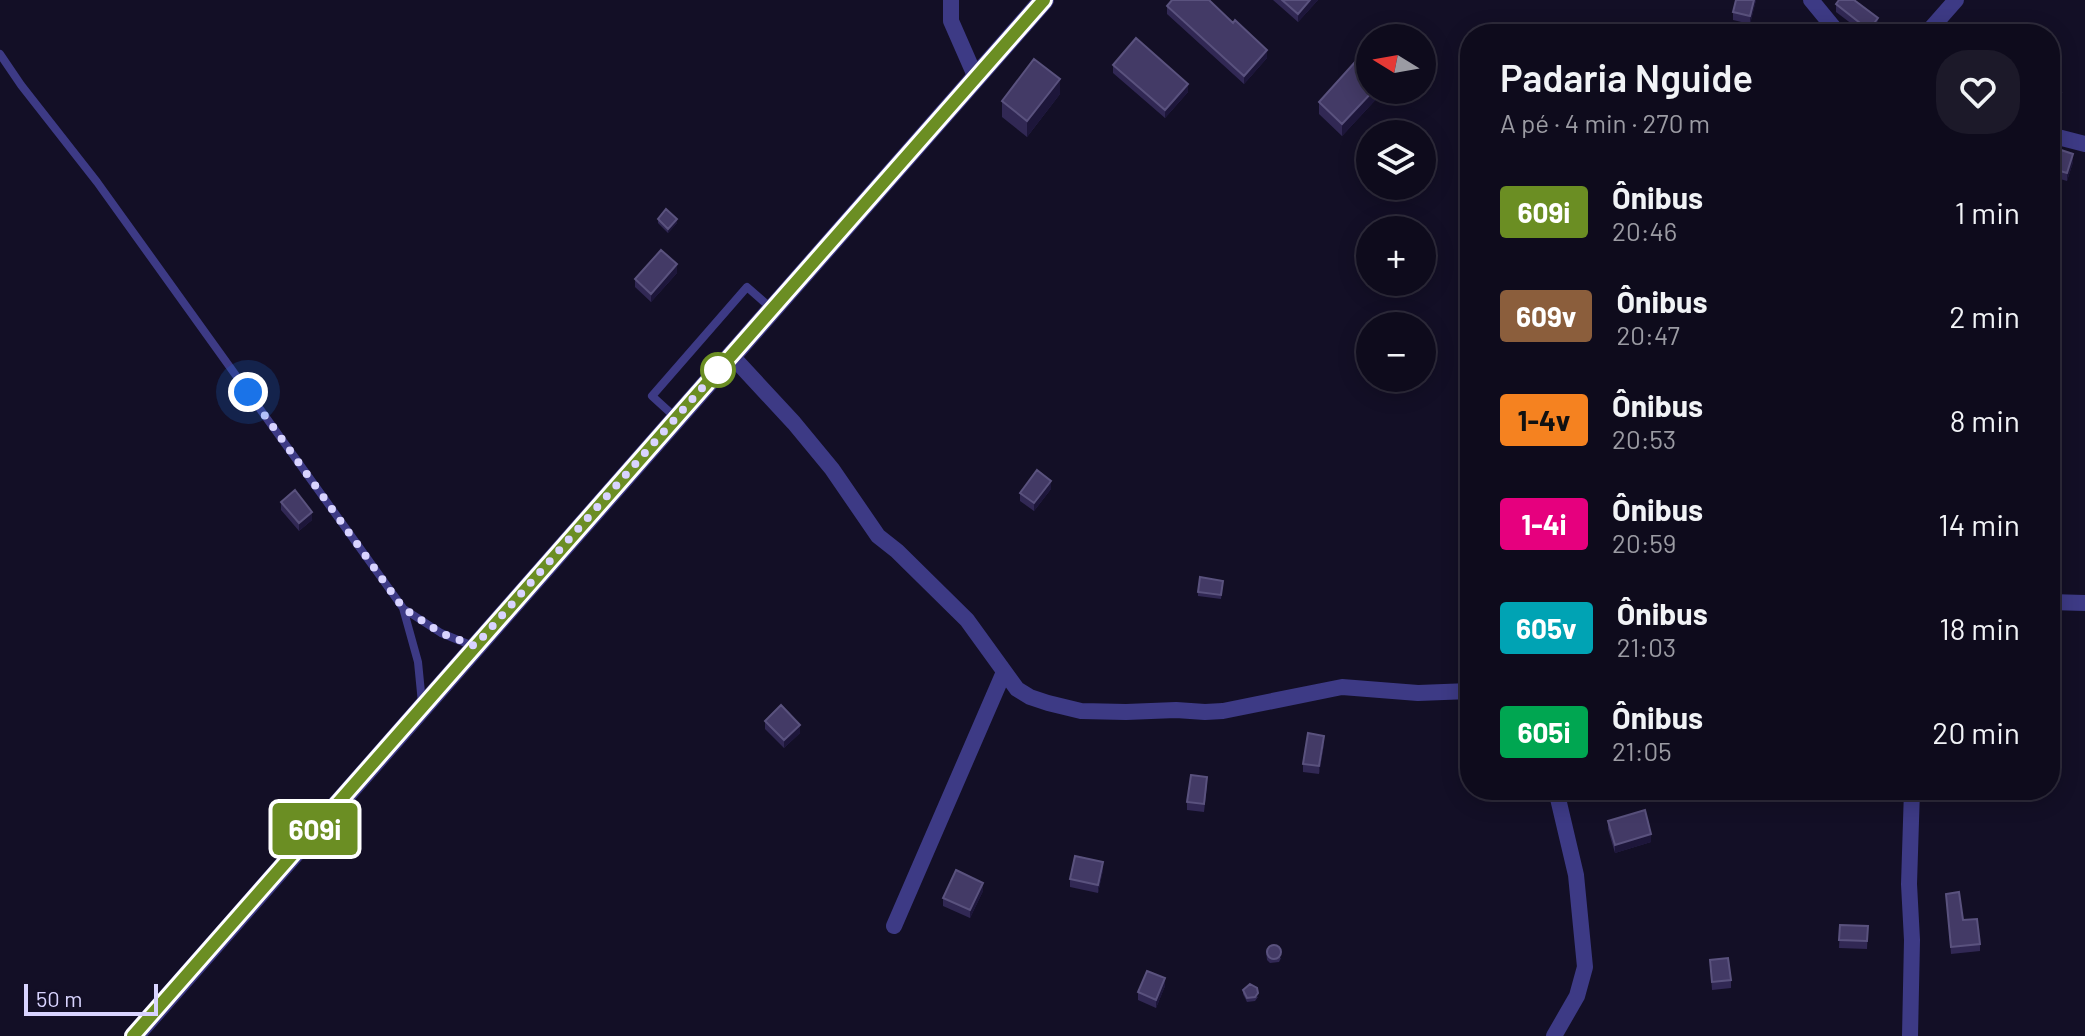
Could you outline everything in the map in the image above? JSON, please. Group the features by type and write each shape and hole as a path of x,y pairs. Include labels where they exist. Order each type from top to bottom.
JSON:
{"street":[{"path":"951,0 951,21 976,78"},
{"path":"134,1036 1044,0"},
{"path":"1811,0 1831,24"},
{"path":"1935,24 1956,0"},
{"path":"2060,138 2085,144"},
{"path":"731,355 832,469 878,536 967,620 1017,689 1030,697 1081,711 1205,712 1342,687 1418,693 1460,691"},
{"path":"2060,602 2085,603"},
{"path":"894,926 1004,672"},
{"path":"1554,1036 1577,996 1585,967 1576,875 1558,800"},
{"path":"1910,1036 1912,800"}],"lane":[{"path":"0,54 97,182 403,608 418,662 422,707"},
{"path":"676,417 652,396 747,287 772,309"},
{"path":"403,608 441,633 475,646"}],"building":[{"path":"1172,0 1209,0 1267,50 1244,76 1167,6"},
{"path":"1282,0 1310,0 1298,14"},
{"path":"1736,0 1754,0 1750,16 1733,12"},
{"path":"1839,0 1854,0 1878,18 1874,24 1861,24 1836,4"},
{"path":"1136,38 1188,84 1165,110 1113,65"},
{"path":"1034,59 1060,79 1027,121 1002,101"},
{"path":"1356,61 1356,104 1361,104 1342,124 1319,102"},
{"path":"2060,150 2073,154 2067,173 2060,171"},
{"path":"666,209 677,219 668,229 658,219"},
{"path":"661,250 677,264 651,294 635,279"},
{"path":"1037,470 1051,481 1034,503 1020,493"},
{"path":"295,490 312,512 299,523 281,502"},
{"path":"1200,577 1223,581 1221,595 1198,592"},
{"path":"781,705 800,725 784,740 765,721"},
{"path":"1308,733 1324,736 1319,766 1303,764"},
{"path":"1191,775 1207,777 1204,804 1187,802"},
{"path":"1645,810 1651,834 1615,845 1608,821"},
{"path":"1075,856 1103,862 1098,885 1070,879"},
{"path":"956,870 983,883 970,910 943,898"},
{"path":"1959,892 1963,920 1977,919 1980,944 1951,947 1946,894"},
{"path":"1840,925 1868,926 1867,941 1839,940"},
{"path":"1274,945 1281,952 1274,959 1267,952"},
{"path":"1728,958 1731,980 1712,982 1710,960"},
{"path":"1147,971 1165,978 1156,1000 1138,992"},
{"path":"1250,984 1257,988 1258,993 1255,997 1247,998 1243,990"}],"bus line":[{"name":"609i","path":"133,1036 1044,0"}],"route":[{"path":"248,392 403,608 441,633 475,646 718,370"}]}
